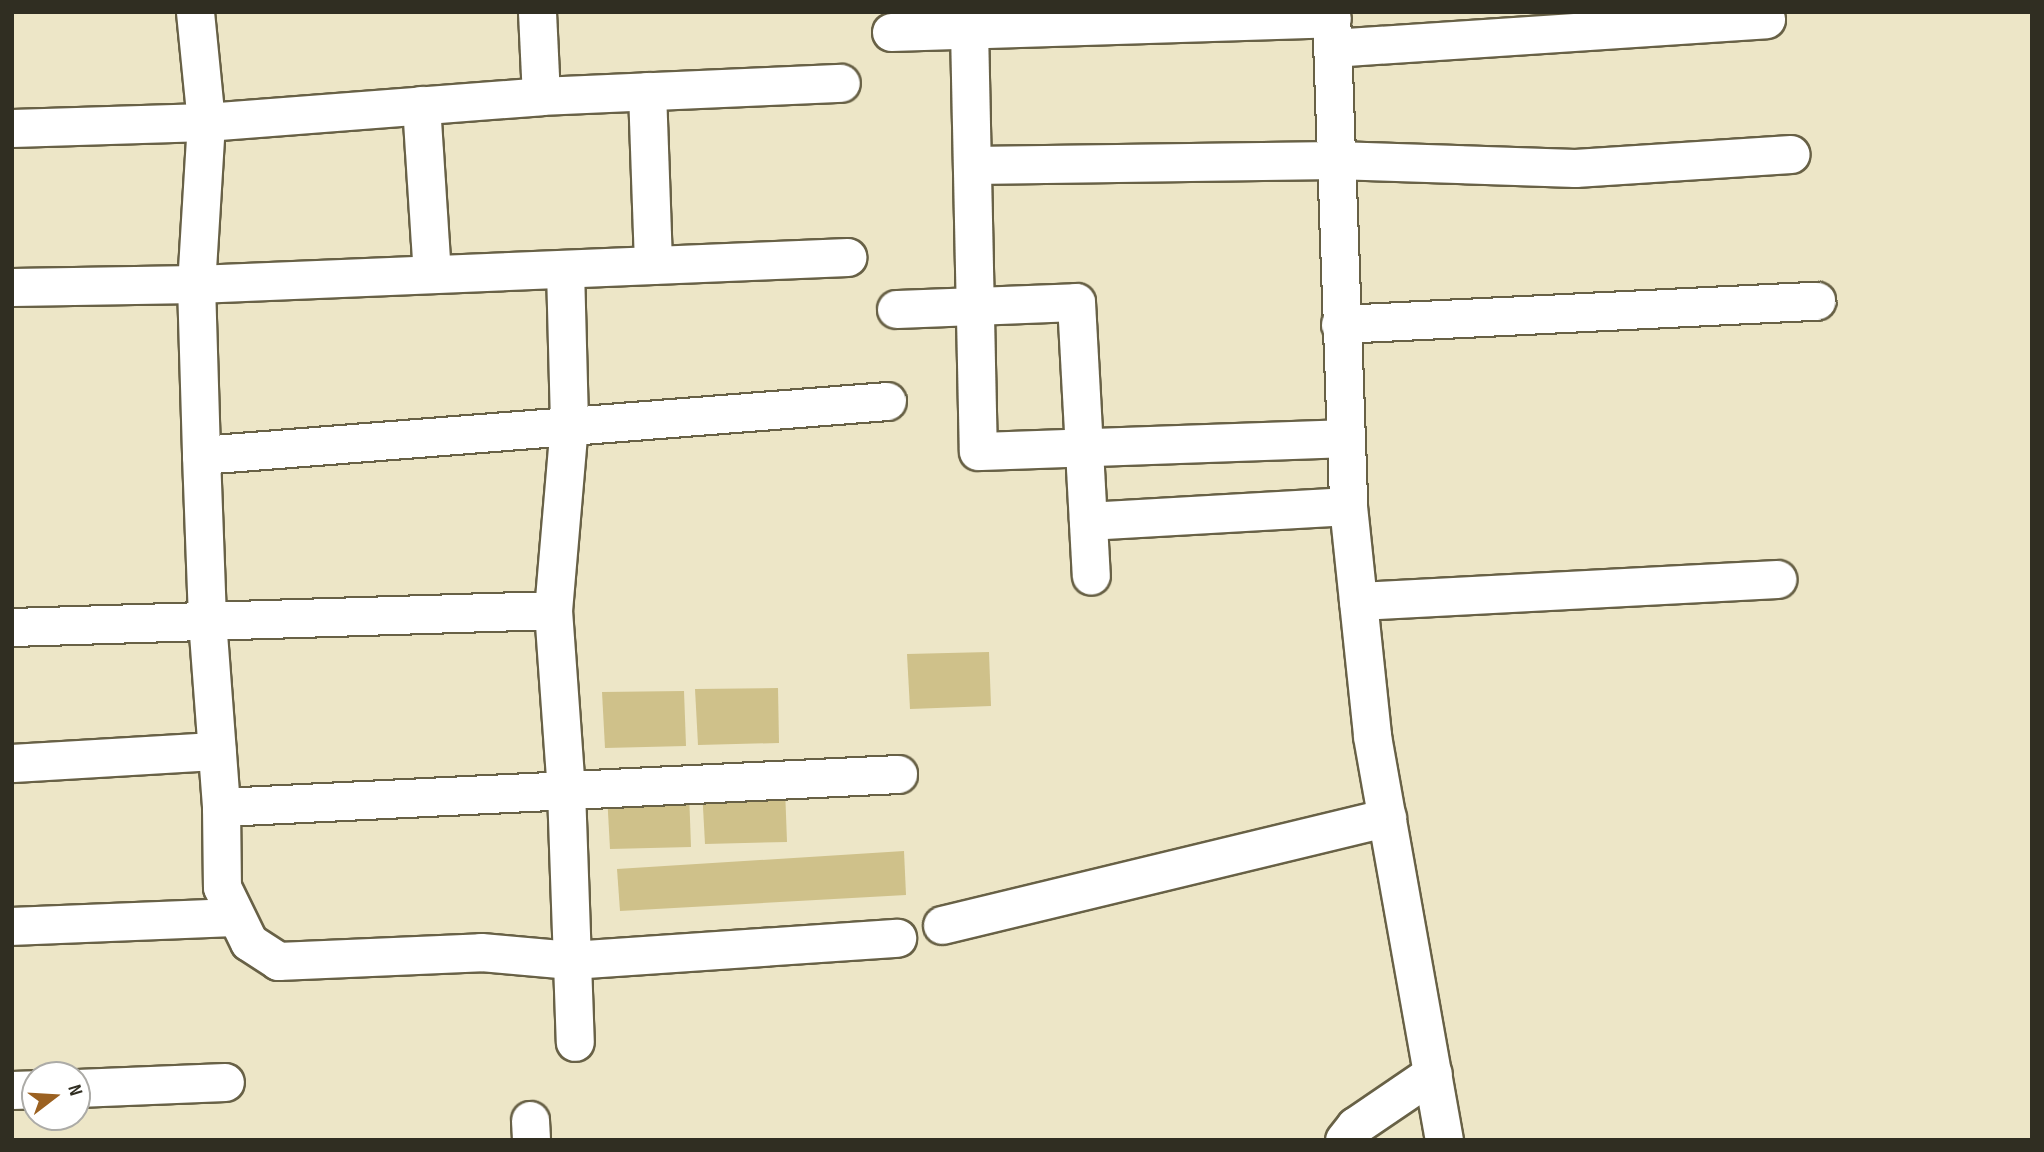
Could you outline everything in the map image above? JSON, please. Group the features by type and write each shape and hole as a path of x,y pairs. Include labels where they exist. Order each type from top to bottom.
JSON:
{"street":[{"path":"195,12 206,122 196,284 201,455 207,621 221,807 222,887 234,917 249,942 278,961 481,952 572,960 897,938"},
{"path":"537,12 541,96"},
{"path":"891,32 1766,19"},
{"path":"1332,26 1348,506 1372,736 1444,1140"},
{"path":"969,29 978,451 1344,438"},
{"path":"12,128 206,122 541,96 841,83"},
{"path":"647,91 653,265"},
{"path":"421,105 432,274"},
{"path":"972,165 1335,160 1575,168 1791,154"},
{"path":"12,287 196,284 847,257"},
{"path":"565,270 569,424 553,610 566,790 575,1042"},
{"path":"1340,324 1816,301"},
{"path":"896,309 1076,302 1091,576"},
{"path":"201,455 887,401"},
{"path":"1088,521 1348,506"},
{"path":"1358,601 1777,579"},
{"path":"12,627 553,610"},
{"path":"12,763 217,751"},
{"path":"221,807 898,774"},
{"path":"942,925 1387,817"},
{"path":"12,926 234,917"},
{"path":"1344,1140 1355,1126 1433,1073"},
{"path":"91,1087 225,1082"}],"building":[{"path":"989,652 991,706 910,709 907,654"},
{"path":"778,688 779,743 698,745 695,689"},
{"path":"684,691 686,746 605,748 602,692"},
{"path":"785,788 787,842 705,844 702,789"},
{"path":"689,792 691,847 610,849 607,794"},
{"path":"904,851 906,895 620,911 617,869"}]}
